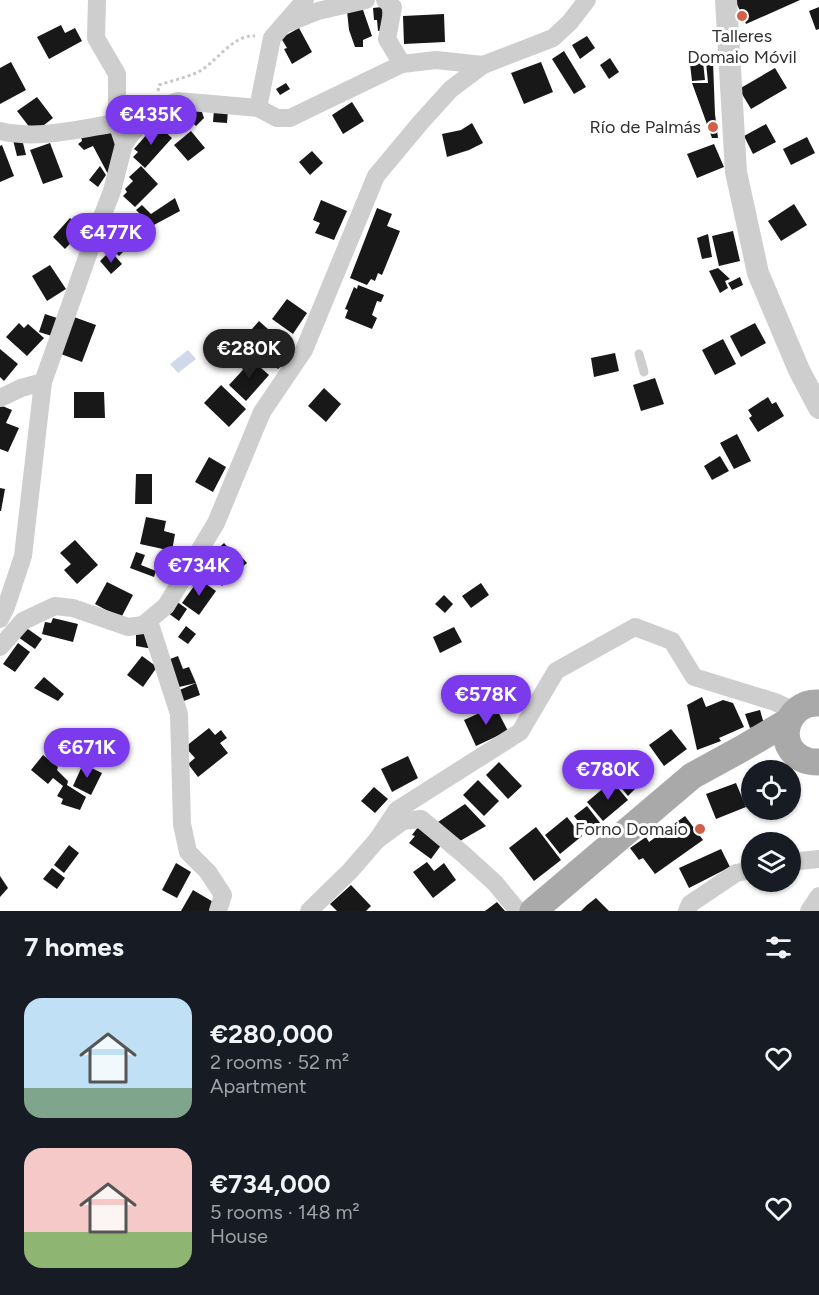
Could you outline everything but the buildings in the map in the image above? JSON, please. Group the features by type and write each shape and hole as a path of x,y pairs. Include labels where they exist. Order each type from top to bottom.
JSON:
{"main road":[{"path":"547,907 692,776 743,748 798,721 798,756 806,761 819,762"}],"street":[{"path":"97,0 96,38 117,74 117,123 124,144"},
{"path":"258,108 277,32 305,0"},
{"path":"277,32 318,11 366,0"},
{"path":"385,0 393,7 387,39 402,64"},
{"path":"0,647 23,621 55,606 73,608 128,627 143,626 166,606 216,523 262,412 304,350 376,176 451,89 483,65 552,38 570,22 587,0"},
{"path":"726,0 736,172 758,273 799,370 819,408"},
{"path":"0,619 23,556 43,382 112,191 124,144 132,133 156,108 178,101 258,108 277,118 290,118 402,64 436,60 483,65"},
{"path":"0,131 22,135 44,135 117,123"},
{"path":"0,398 21,388 43,382"},
{"path":"149,621 179,714 182,824 188,852 208,872 223,895 218,911"},
{"path":"309,911 350,871 397,810 520,732 556,671 635,627 672,642 694,677 775,702 798,721"},
{"path":"376,840 403,821 421,819 495,883 518,911"},
{"path":"801,861 819,859"},
{"path":"687,911 690,904 736,873 741,872"},
{"path":"809,911 819,896"}],"lane":[{"path":"639,354 644,372"}],"path":[{"path":"156,108 159,85 198,73 231,45 249,36 277,32"}],"water":[{"path":"188,350 196,359 178,373 170,364"}],"place":[{"name":"Talleres Domaio Móvil","path":"742,16"},
{"name":"Río de Palmás","path":"713,127"},
{"name":"Forno Domaio","path":"700,829"}]}
